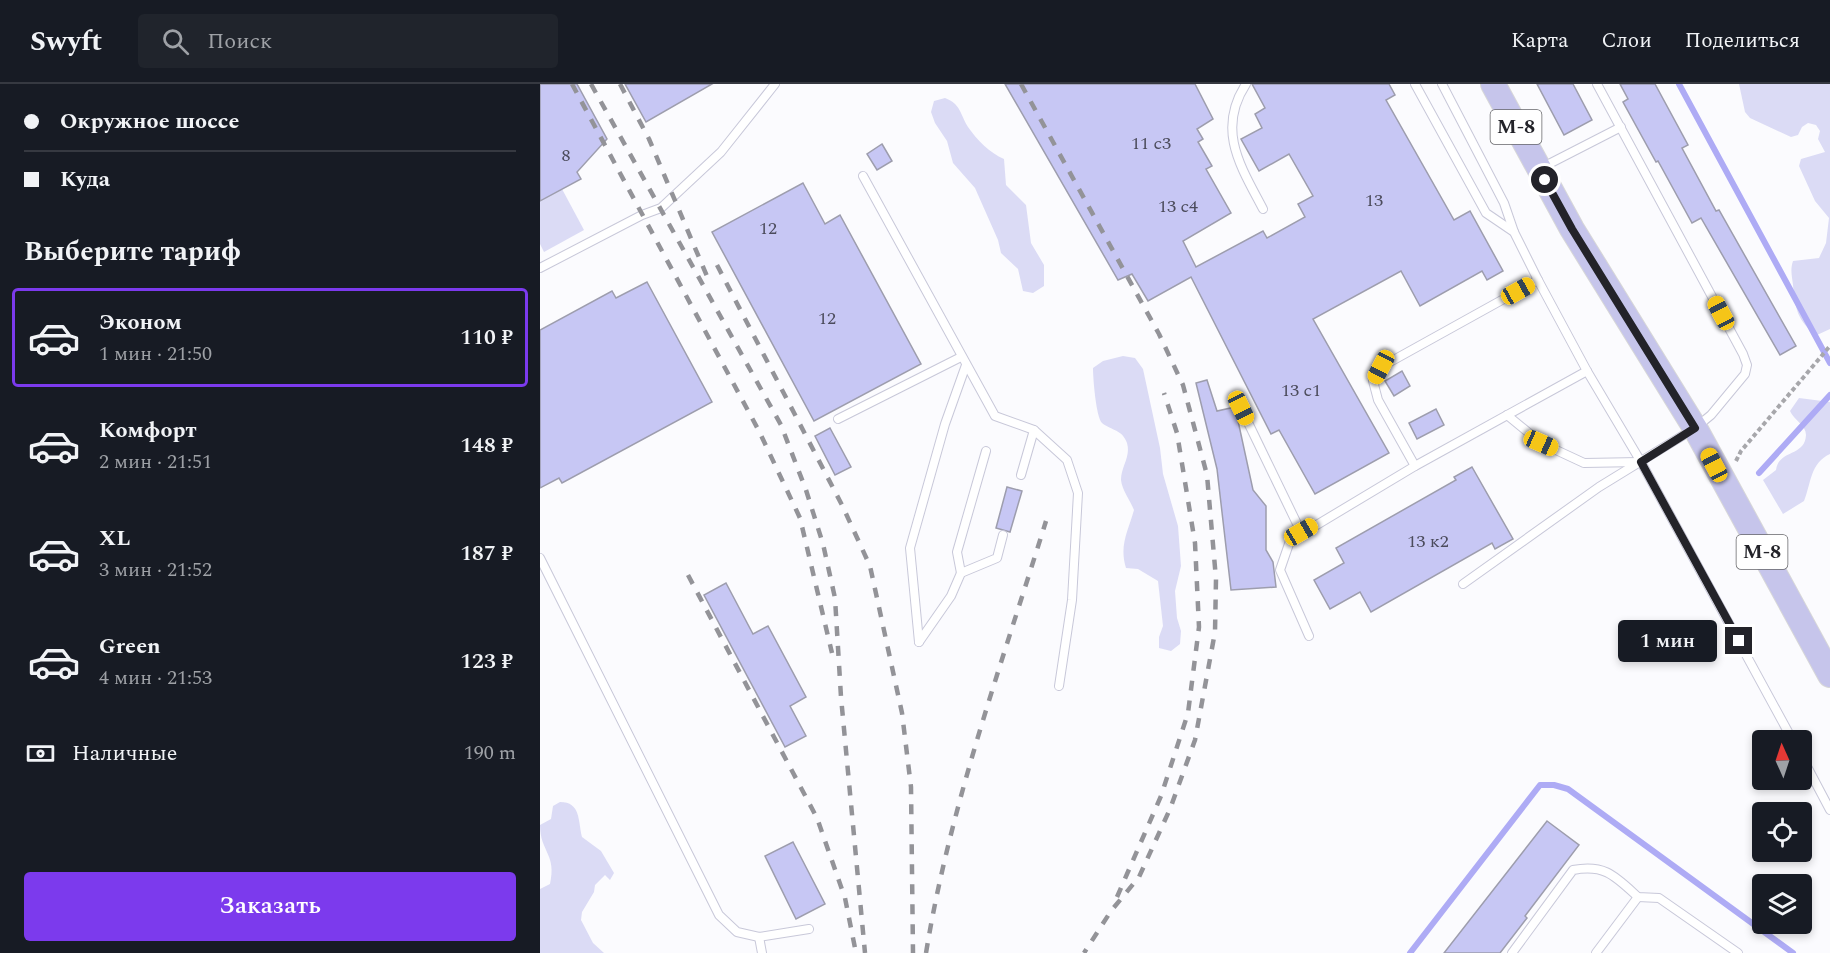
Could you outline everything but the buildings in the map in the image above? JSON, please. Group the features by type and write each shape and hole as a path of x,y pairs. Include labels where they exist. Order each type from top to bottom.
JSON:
{"main road":[{"name":"М-8","path":"1493,84 1572,229 1695,428 1830,675"}],"lane":[{"path":"540,268 642,215 662,208 721,152 775,84"},
{"path":"1246,84 1235,108 1232,137 1235,155 1263,209"},
{"path":"1415,84 1486,213 1514,232"},
{"path":"1442,84 1504,203 1514,232 1538,280 1587,371 1641,462 1787,730"},
{"path":"1463,584 1599,487 1695,428 1711,415 1745,374 1747,365 1597,84"},
{"path":"1539,169 1621,127"},
{"path":"863,176 995,416 1034,430 1067,460 1078,493 1072,600 1059,686"},
{"path":"1415,466 1378,400 1373,381 1381,367 1538,280"},
{"path":"838,418 963,361"},
{"path":"963,361 910,548 919,642 951,596 961,573 957,552 986,451"},
{"path":"1310,636 1280,570 1290,540 1415,466 1587,371"},
{"path":"1241,408 1301,532"},
{"path":"1507,415 1541,443 1584,463 1641,462"},
{"path":"1021,476 1034,430"},
{"path":"961,573 997,558 1003,535"},
{"path":"540,558 719,915 737,932 759,937 809,929"},
{"path":"1812,776 1830,810"},
{"path":"1512,953 1573,870 1588,867 1611,872 1638,897 1659,898 1738,953"},
{"path":"1596,953 1638,897"},
{"path":"759,937 762,953"}],"path":[{"path":"1724,483 1741,451 1830,346"}],"shaded area":[{"path":"1739,84 1830,84 1830,329 1817,335 1805,325 1798,313 1791,270 1793,261 1819,258 1826,243 1829,218 1815,201 1799,166 1801,159 1825,152 1818,139 1820,131 1816,125 1808,123 1802,127 1798,135 1791,137 1750,118 1745,112"},
{"path":"945,98 957,106 968,127 980,141 1004,159 1006,185 1026,205 1031,243 1044,265 1044,286 1033,293 1023,291 1018,269 1001,253 998,240 975,188 953,163 947,141 935,123 931,112 934,101"},
{"path":"562,189 584,230 544,252 540,244 540,201"},
{"path":"1123,356 1135,358 1143,369 1160,448 1163,474 1178,526 1181,566 1175,591 1177,618 1181,631 1180,644 1171,651 1159,648 1159,637 1163,626 1158,581 1138,569 1126,568 1123,553 1134,510 1121,480 1128,448 1125,438 1120,433 1102,423 1094,388 1093,368 1103,361"},
{"path":"1799,398 1830,402 1830,454 1823,458 1815,468 1804,501 1783,514 1763,480 1776,470 1782,459 1805,442 1804,428 1790,411"},
{"path":"560,802 572,805 579,819 582,837 601,851 614,873 610,880 605,875 595,885 594,892 582,912 581,920 593,943 604,953 540,953 540,889 550,884 552,874 540,825 551,819 553,806"}],"waterway":[{"path":"1679,84 1830,363"},
{"path":"1759,473 1830,395"},
{"path":"1410,953 1540,785 1554,785 1568,789 1793,953"}],"railway":[{"path":"572,84 759,431 800,518 832,653"},
{"path":"591,84 781,425 806,490 823,544 835,598 841,697 865,953"},
{"path":"620,84 649,139 709,281"},
{"path":"1021,84 1159,334 1183,385 1207,475 1216,579 1215,632 1195,740 1170,809 1139,877 1111,911 1084,953"},
{"path":"717,265 842,505 870,566 902,713 911,787 913,953"},
{"path":"1117,897 1161,796 1188,713 1199,627 1195,543 1177,433 1164,393"},
{"path":"926,953 936,898 963,789 1046,521"},
{"path":"688,575 817,818 845,898 856,953"}],"route":[{"path":"1545,180 1572,229 1695,428 1641,462 1739,641"}]}
